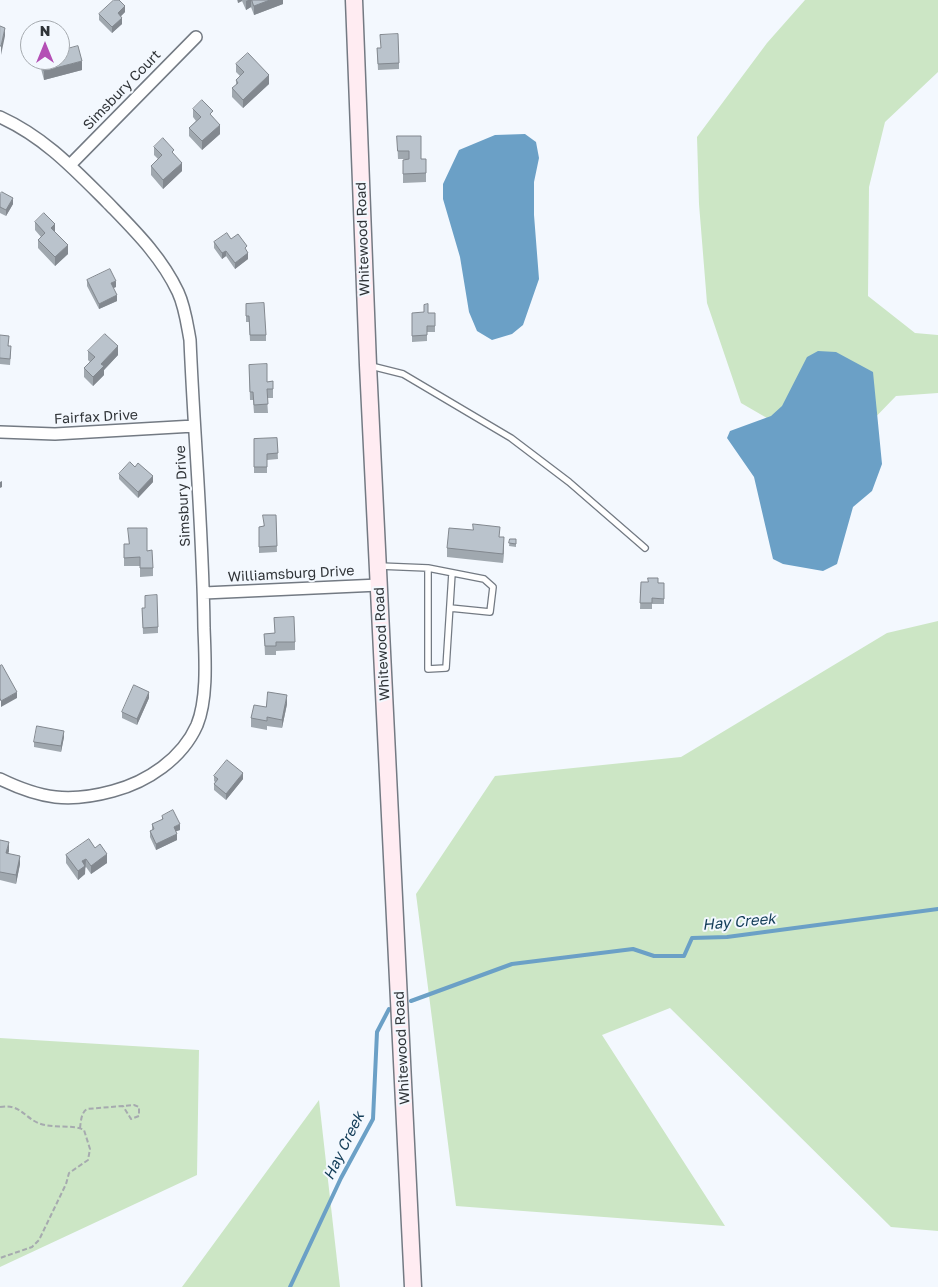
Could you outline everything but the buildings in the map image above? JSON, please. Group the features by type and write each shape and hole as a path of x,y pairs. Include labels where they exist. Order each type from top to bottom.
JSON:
{"street":[{"name":"Whitewood Road","path":"354,0 377,566 413,1287"},
{"name":"Simsbury Court","path":"70,165 196,37"},
{"name":"Simsbury Drive","path":"0,117 21,126 40,139 70,165 147,244 178,292 186,316 190,340 204,593 205,672 197,724 187,742 170,761 147,777 124,788 100,795 70,799 40,795 0,778"},
{"name":"Fairfax Drive","path":"0,432 55,434 194,426"},
{"name":"Williamsburg Drive","path":"204,593 379,585"}],"lane":[{"path":"368,365 403,374 510,438 569,482 645,548"},
{"path":"377,566 428,568 484,579 493,587 490,612 450,608"},
{"path":"428,568 428,669 446,668 452,573"}],"path":[{"path":"80,1128 82,1115 87,1108 134,1105 139,1107 139,1116 131,1119 123,1106"},
{"path":"0,1107 19,1109 38,1123 57,1127 80,1128 84,1130 90,1149 88,1160 69,1173 66,1184 39,1240 32,1247 0,1258"}],"green space":[{"path":"805,0 938,0 938,72 885,122 869,187 868,296 915,333 938,335 938,393 896,396 836,458 741,403 707,303 699,204 697,137 767,43"},
{"path":"938,621 938,1231 891,1227 670,1008 602,1035 725,1226 456,1206 416,894 495,776 681,757 887,633"},
{"path":"0,1038 199,1050 197,1175 0,1267"},
{"path":"319,1100 340,1287 182,1287"}],"water":[{"path":"525,134 536,142 539,158 534,182 534,215 539,279 523,325 512,334 492,340 477,331 469,312 460,257 443,199 443,184 459,150 495,135"},
{"path":"818,351 836,352 873,372 882,464 872,491 853,507 837,564 823,571 783,564 773,559 754,477 727,438 730,431 771,416 782,406 807,357"}],"waterway":[{"name":"Hay Creek","path":"411,1001 512,964 633,949 654,956 684,956 692,938 727,937 938,909"},
{"name":"Hay Creek","path":"290,1287 341,1178 373,1119 377,1032 389,1009"}]}
